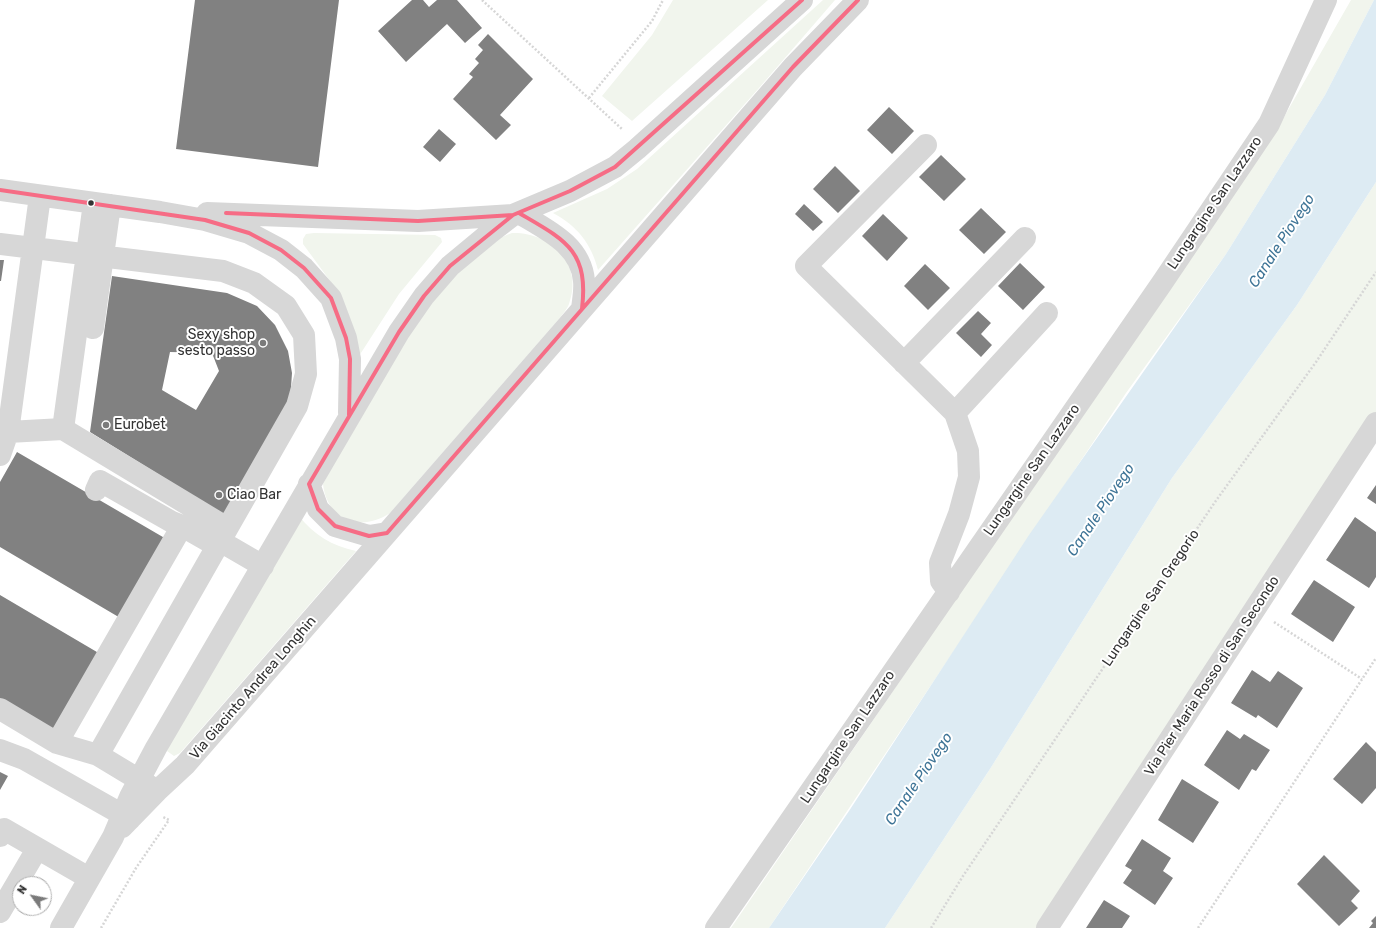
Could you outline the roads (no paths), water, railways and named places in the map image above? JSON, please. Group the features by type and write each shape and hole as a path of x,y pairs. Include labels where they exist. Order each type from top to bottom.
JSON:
{"street":[{"name":"Via Giacinto Andrea Longhin","path":"61,928 126,817 139,779 349,415 399,332 424,296 450,266 516,214 570,191 614,166 637,149 802,0"},
{"name":"Via Giacinto Andrea Longhin","path":"126,817 185,765 792,67 858,0"},
{"name":"Lungargine San Lazzaro","path":"716,928 949,592 1269,124 1326,0"},
{"path":"926,144 806,266 955,413 968,451 969,477 959,514 940,563 941,581 949,592"},
{"path":"0,190 160,212 205,220 249,233 281,250 304,268 331,298 346,338 350,374 349,415"},
{"path":"0,455 8,432 40,196"},
{"path":"63,429 95,256 102,204"},
{"path":"160,212 224,213 418,221 516,214 558,236 573,251 582,266 585,283 582,309"},
{"path":"904,363 1025,238"},
{"path":"0,244 223,271 254,283 286,306 304,334 306,374 297,406 98,755"},
{"path":"93,328 95,256"},
{"path":"955,413 1047,313"},
{"name":"Via Pier Maria Rosso di San Secondo","path":"1047,928 1376,423"},
{"path":"8,432 63,429 263,566"},
{"path":"96,490 100,481 172,522 221,538"},
{"path":"309,484 318,508 335,526 369,536 387,534"},
{"path":"57,743 182,526"},
{"path":"0,709 57,743 98,755 157,791"},
{"path":"0,750 24,759 126,817"},
{"path":"0,836 4,829 90,878"},
{"path":"0,912 37,849"}],"water":[{"name":"Canale Piovego","path":"1374,0 1376,0 1376,182 1297,305 1172,478 990,769 885,928 769,928 849,811 1029,535 1226,254 1325,95"}],"place":[{"name":"Sexy shop sesto passo","path":"263,343"},
{"name":"Eurobet","path":"106,425"},
{"name":"Ciao Bar","path":"219,495"}]}
